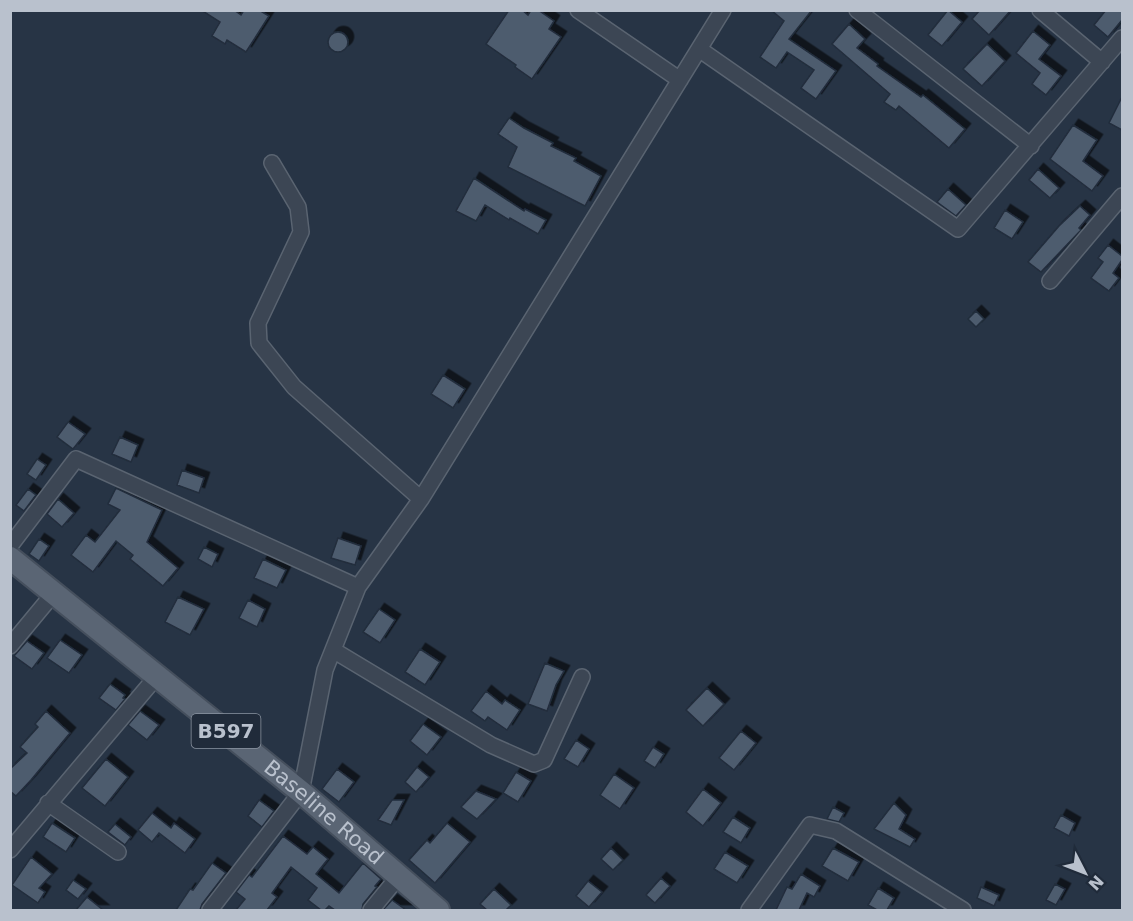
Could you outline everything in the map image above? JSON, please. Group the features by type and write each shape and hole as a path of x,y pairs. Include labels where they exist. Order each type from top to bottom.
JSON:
{"main road":[{"name":"Baseline Road","path":"10,558 302,792 438,910"}],"street":[{"path":"578,10 680,80"},
{"path":"210,910 302,792 325,670 358,587 421,499 723,10"},
{"path":"857,10 1031,146"},
{"path":"1040,10 1102,62"},
{"path":"699,49 958,229 1122,38"},
{"path":"272,163 298,207 301,232 258,323 259,343 294,387 421,499"},
{"path":"1050,281 1122,196"},
{"path":"10,546 76,459 358,587"},
{"path":"10,646 54,593"},
{"path":"333,650 491,745 534,764 544,760 582,677"},
{"path":"10,850 157,676"},
{"path":"48,803 118,852"},
{"path":"749,910 810,825 836,831 963,910"},
{"path":"370,910 399,876"}],"building":[{"path":"201,10 234,10 241,15 244,10 259,10 269,16 246,52 227,40 225,44 212,36 220,22"},
{"path":"509,10 522,10 528,15 531,10 538,10 554,21 549,29 561,37 532,79 486,44"},
{"path":"771,10 812,10 789,39 836,71 816,99 801,88 814,70 787,52 776,68 760,57 784,21"},
{"path":"948,10 962,22 942,46 928,35"},
{"path":"980,10 1011,10 989,35 972,19"},
{"path":"1106,10 1122,10 1122,20 1108,37 1094,25"},
{"path":"849,24 865,39 857,48 878,64 877,66 921,97 923,95 965,129 949,148 899,106 896,110 884,102 890,94 832,44"},
{"path":"1033,31 1050,45 1039,59 1061,76 1046,95 1032,84 1040,73 1016,53"},
{"path":"338,32 345,35 348,42 345,49 338,52 331,49 328,42 331,35"},
{"path":"987,44 1005,61 982,86 963,69"},
{"path":"1122,97 1122,130 1109,123"},
{"path":"509,118 553,143 551,146 576,158 574,161 601,176 585,206 508,167 517,147 498,134"},
{"path":"1073,125 1097,140 1083,161 1103,176 1092,191 1050,159"},
{"path":"1038,169 1059,188 1050,198 1029,180"},
{"path":"474,178 524,211 525,209 546,220 538,234 485,205 476,221 456,211"},
{"path":"948,189 966,205 956,216 937,202"},
{"path":"1080,206 1090,215 1079,228 1081,230 1041,272 1028,262"},
{"path":"1005,210 1023,222 1012,239 994,228"},
{"path":"1108,245 1122,256 1122,260 1113,273 1119,278 1109,291 1091,278 1103,262 1098,258"},
{"path":"976,311 984,319 976,327 968,319"},
{"path":"443,375 465,389 453,408 431,394"},
{"path":"68,422 85,434 73,449 57,437"},
{"path":"120,437 138,445 131,462 112,454"},
{"path":"37,459 46,465 36,480 27,474"},
{"path":"182,470 204,478 199,493 177,485"},
{"path":"116,488 162,510 147,542 178,568 163,586 130,559 133,555 116,541 93,572 71,555 86,535 95,542 120,510 108,504"},
{"path":"28,489 36,495 24,511 16,505"},
{"path":"58,499 74,513 62,527 47,514"},
{"path":"338,538 361,546 355,565 331,558"},
{"path":"39,539 49,546 39,561 29,554"},
{"path":"204,547 218,554 212,567 198,559"},
{"path":"263,559 286,570 277,588 254,578"},
{"path":"178,597 204,609 190,635 165,622"},
{"path":"248,600 265,609 257,627 239,618"},
{"path":"379,609 395,620 380,643 363,632"},
{"path":"60,640 82,655 69,673 47,658"},
{"path":"27,641 44,653 32,669 14,656"},
{"path":"420,649 440,662 425,685 405,672"},
{"path":"545,663 564,671 556,685 547,711 528,704"},
{"path":"110,684 125,695 123,698 125,699 116,710 99,698"},
{"path":"707,688 724,704 703,726 686,710"},
{"path":"486,691 502,704 505,700 520,710 507,730 488,717 485,721 471,711"},
{"path":"46,711 70,733 16,796 10,791 10,769 27,753 20,747 38,727 35,724"},
{"path":"140,711 159,725 147,740 128,725"},
{"path":"423,724 441,737 427,755 410,741"},
{"path":"741,731 756,743 734,770 719,758"},
{"path":"576,740 589,749 578,767 564,759"},
{"path":"653,747 664,754 655,768 644,761"},
{"path":"106,759 128,777 105,806 82,788"},
{"path":"417,767 429,777 416,792 405,782"},
{"path":"337,769 354,782 339,802 322,789"},
{"path":"516,772 531,781 518,802 503,793"},
{"path":"614,774 634,788 620,809 600,795"},
{"path":"703,789 721,803 703,826 686,812"},
{"path":"476,791 496,799 477,819 461,807"},
{"path":"259,800 274,811 262,827 248,816"},
{"path":"392,800 404,800 391,825 378,820"},
{"path":"894,803 906,815 899,829 915,839 910,847 874,829"},
{"path":"833,807 844,813 839,822 827,819"},
{"path":"152,813 171,828 174,823 195,839 185,853 159,833 152,842 138,830"},
{"path":"1061,815 1075,823 1069,836 1054,828"},
{"path":"733,817 750,828 741,843 723,832"},
{"path":"52,823 75,838 66,852 43,837"},
{"path":"447,823 470,842 435,883 409,860 427,840 430,843"},
{"path":"115,824 131,837 125,845 108,832"},
{"path":"283,836 307,854 313,847 328,859 316,874 339,893 363,863 381,879 363,904 362,910 335,910 329,906 321,910 308,900 317,888 291,867 272,893 277,897 267,910 236,910 245,899 236,892 249,875 252,877"},
{"path":"611,848 623,860 613,870 601,859"},
{"path":"833,848 859,862 848,881 822,866"},
{"path":"725,852 748,866 737,883 714,869"},
{"path":"31,857 52,874 39,888 45,892 38,903 12,885"},
{"path":"212,863 226,873 202,904 200,910 176,910 190,889 193,890"},
{"path":"801,874 820,886 814,897 807,893 799,910 776,910 787,887 792,889"},
{"path":"661,878 670,886 655,903 646,895"},
{"path":"73,880 86,889 78,899 66,890"},
{"path":"588,881 602,892 589,907 576,896"},
{"path":"1055,884 1065,889 1056,905 1046,900"},
{"path":"981,887 999,895 994,906 977,898"},
{"path":"878,888 894,898 887,910 877,910 868,905"},
{"path":"494,889 511,905 506,910 487,910 480,904"},
{"path":"87,897 103,910 76,910"},
{"path":"392,900 406,910 383,910"}]}
